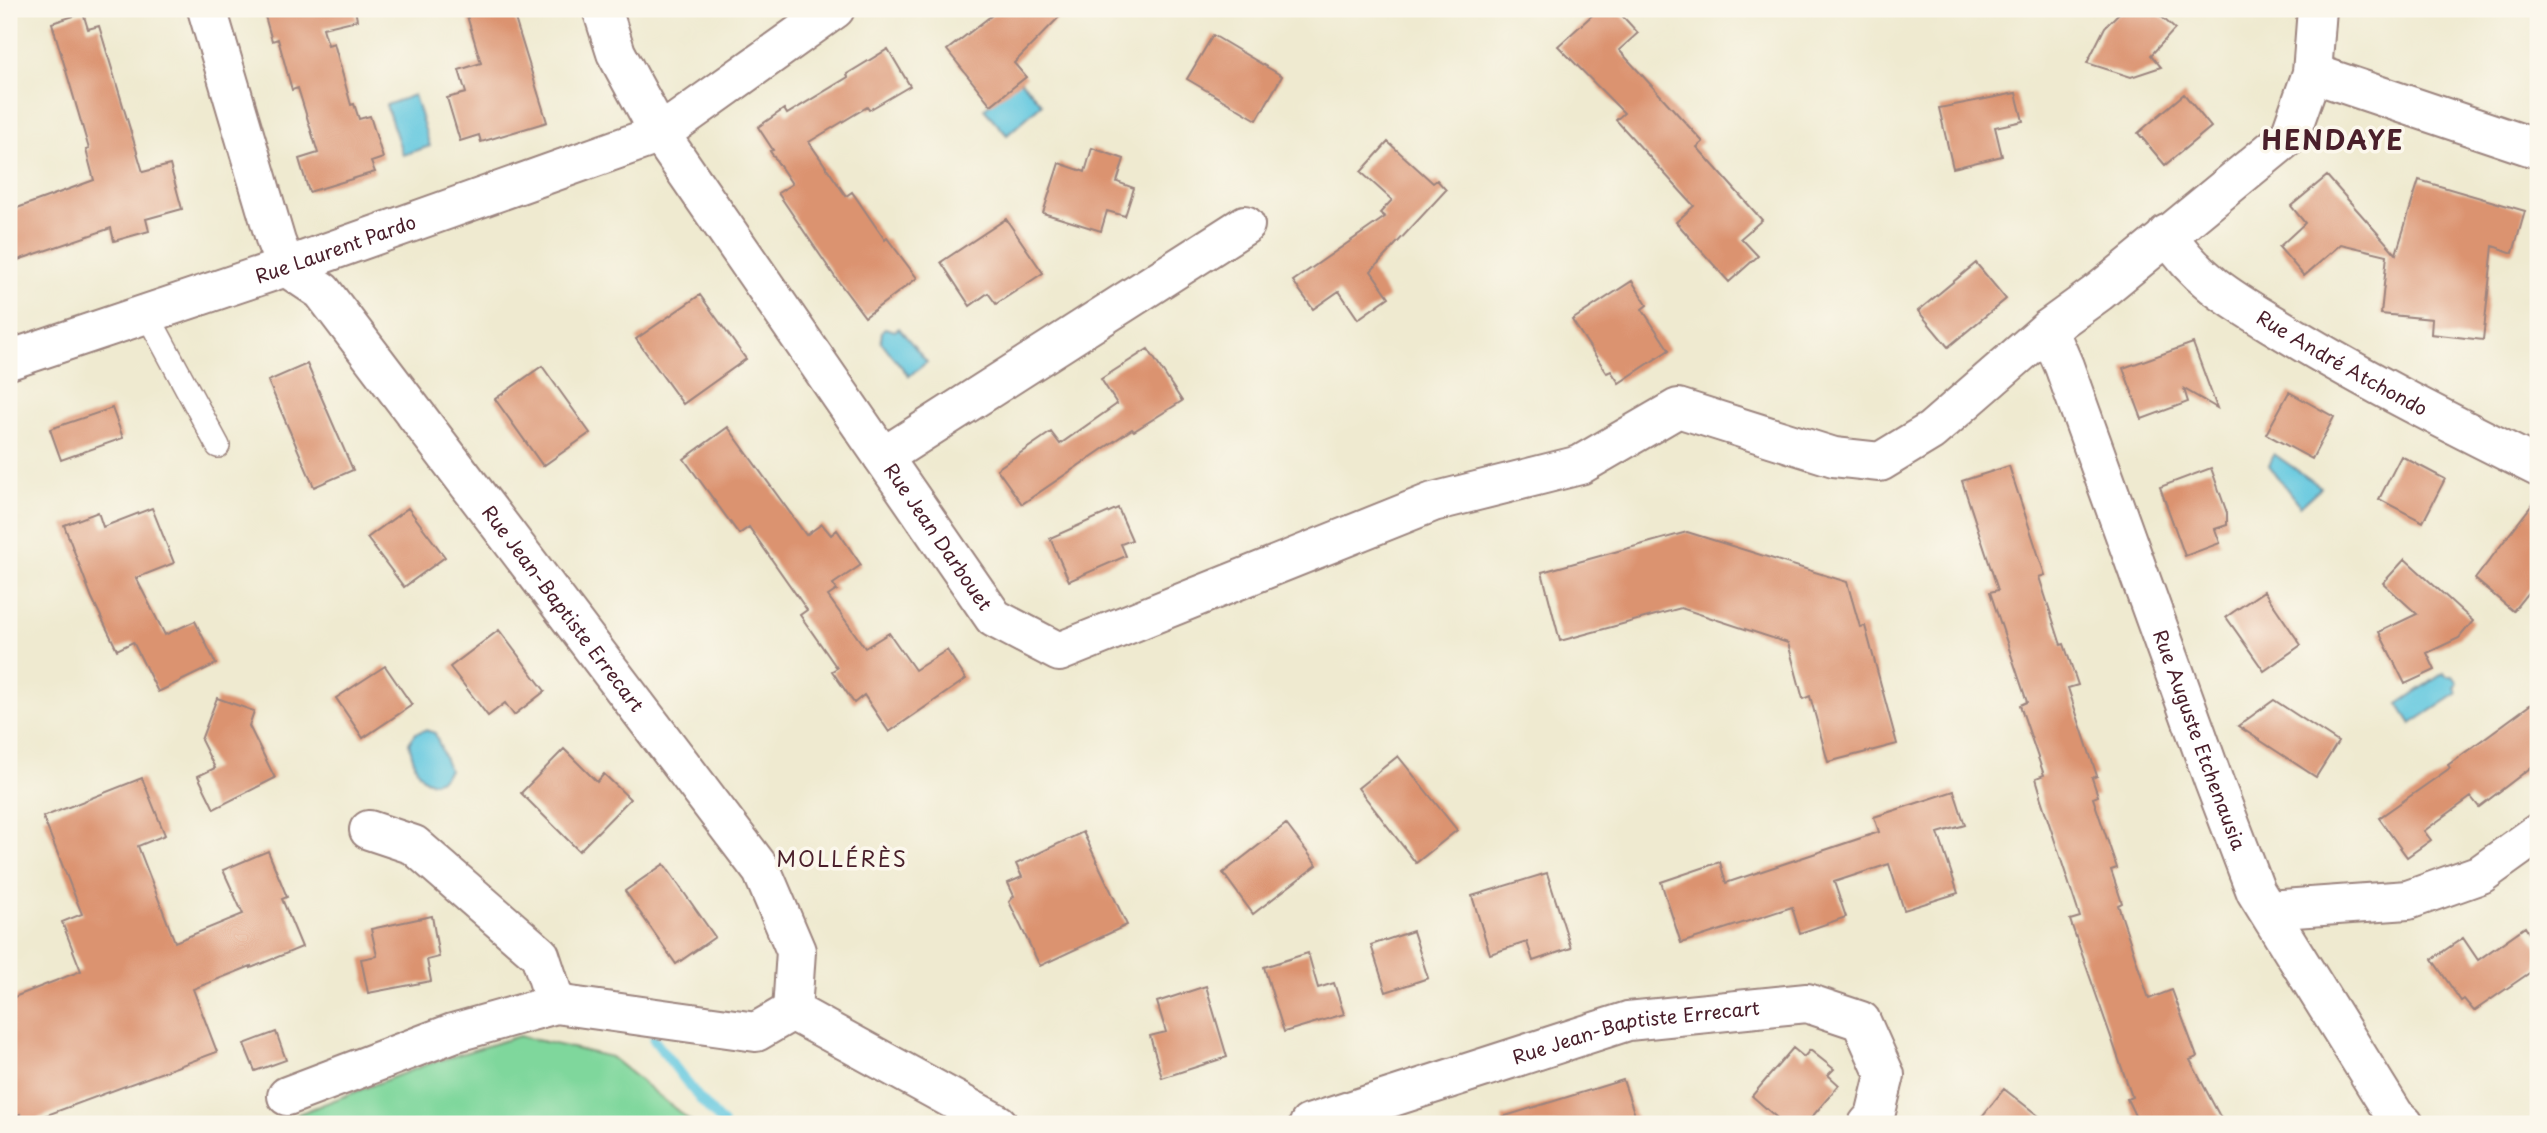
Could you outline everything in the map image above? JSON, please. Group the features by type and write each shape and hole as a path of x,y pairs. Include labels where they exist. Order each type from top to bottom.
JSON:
{"street":[{"path":"207,9 276,242 286,267"},
{"name":"Rue Jean Darbouet","path":"602,9 616,53 660,134 994,618 1059,652 1433,502 1580,465 1678,408 1834,457 1880,462 1931,431 2048,329 2099,292 2290,135 2312,72 2317,9"},
{"name":"Rue Laurent Pardo","path":"9,360 286,267 660,134 835,9"},
{"path":"2312,72 2538,149"},
{"path":"883,457 1245,225"},
{"name":"Rue André Atchondo","path":"2167,234 2181,256 2213,287 2356,374 2538,467"},
{"name":"Rue Jean-Baptiste Errecart","path":"286,267 323,292 762,871 796,951 792,1011"},
{"name":"Rue Auguste Etchenausia","path":"2048,329 2064,366 2256,892 2395,1116 2404,1124"},
{"path":"369,830 414,845 540,955 556,1004"},
{"path":"2268,910 2408,900 2481,874 2538,833"},
{"name":"Rue Jean-Baptiste Errecart","path":"1309,1124 1628,1021 1807,1003 1861,1021 1885,1075 1875,1116 1868,1124"},
{"path":"287,1096 453,1032 556,1004 756,1032 792,1011 998,1124"}],"lane":[{"path":"147,314 218,446"}],"green space":[{"path":"519,1036 611,1057 694,1124 294,1124 298,1114 425,1065"}],"water":[{"path":"1018,78 1042,104 1007,135 984,109"},
{"path":"414,95 430,146 403,155 386,105"},
{"path":"885,328 895,331 899,328 927,362 909,376 881,342"},
{"path":"2274,454 2321,487 2300,506 2269,466"},
{"path":"2444,673 2446,676 2453,676 2458,683 2455,688 2458,693 2411,724 2398,704"},
{"path":"425,730 435,733 449,770 436,781 424,779 420,775 409,743 416,733"}],"building":[{"path":"263,9 355,9 357,20 323,28 328,45 334,43 351,105 354,104 359,119 370,116 383,158 371,162 375,172 309,192 299,159 318,153 298,88 292,90 278,39 272,41"},
{"path":"465,9 512,9 547,122 481,142 479,135 460,141 447,98 466,93 459,70 481,63"},
{"path":"1000,9 1067,9 1014,63 1026,77 991,105 947,50"},
{"path":"1599,9 1616,9 1638,33 1619,50 1703,142 1697,147 1762,220 1741,238 1758,256 1729,282 1676,222 1694,206 1616,120 1624,113 1558,46"},
{"path":"2123,9 2153,9 2175,29 2151,55 2161,67 2131,77 2087,63 2105,27"},
{"path":"83,13 88,29 99,26 143,172 170,165 182,209 146,219 149,231 114,241 111,228 9,263 9,211 94,180 86,150 89,149 52,23"},
{"path":"1213,35 1282,76 1257,120 1187,79"},
{"path":"888,49 910,86 869,110 867,107 809,142 846,196 852,192 885,240 887,238 917,278 865,317 778,193 792,184 758,127 784,109 787,114"},
{"path":"2016,93 2023,121 1995,127 2002,156 1953,168 1939,108"},
{"path":"2184,94 2211,127 2165,165 2138,133"},
{"path":"1388,142 1433,183 1437,180 1446,190 1371,271 1389,297 1358,319 1339,291 1313,309 1293,281 1385,217 1380,213 1392,200 1361,172"},
{"path":"1092,148 1124,159 1117,182 1134,188 1125,216 1107,211 1101,231 1043,213 1059,163 1085,172"},
{"path":"2327,176 2396,254 2419,180 2525,211 2513,253 2493,246 2483,340 2431,334 2432,319 2381,314 2387,255 2341,244 2304,276 2279,247 2305,223 2291,206"},
{"path":"1006,219 1043,273 996,304 988,293 970,306 941,262"},
{"path":"1976,263 2006,299 1948,347 1918,311"},
{"path":"1632,281 1647,305 1642,309 1669,350 1619,383 1611,371 1607,373 1572,320"},
{"path":"700,295 746,359 683,404 636,339"},
{"path":"2193,343 2217,408 2184,389 2188,402 2142,419 2123,368"},
{"path":"1148,349 1182,401 1134,431 1132,429 1022,504 997,469 1051,432 1060,444 1117,404 1101,379"},
{"path":"307,364 353,470 314,487 268,381"},
{"path":"542,366 590,433 543,466 495,399"},
{"path":"2289,392 2334,417 2312,459 2266,434"},
{"path":"112,408 123,438 61,460 50,429"},
{"path":"728,427 806,535 822,524 831,535 837,530 861,565 833,584 837,590 828,596 865,648 889,633 915,670 947,650 966,679 889,732 864,695 854,703 832,671 837,668 800,615 807,610 749,527 739,534 684,459"},
{"path":"2401,456 2445,479 2423,522 2379,499"},
{"path":"2009,466 2045,575 2039,577 2061,645 2064,644 2078,685 2068,688 2097,776 2092,778 2098,796 2093,798 2117,868 2111,870 2122,903 2118,905 2149,999 2172,990 2197,1057 2190,1060 2224,1124 2139,1124 2127,1099 2132,1097 2070,920 2080,917 2040,796 2036,778 2044,775 2020,705 2027,702 1990,592 1998,590 1962,481"},
{"path":"2211,468 2227,513 2227,525 2215,529 2220,543 2185,556 2160,487"},
{"path":"2538,497 2538,580 2513,611 2475,579"},
{"path":"152,508 174,563 136,578 165,635 195,621 216,664 158,692 133,642 117,650 92,598 64,525 98,512 103,527"},
{"path":"408,508 445,557 404,587 367,538"},
{"path":"1118,508 1132,540 1121,544 1126,556 1069,581 1050,538"},
{"path":"1687,532 1847,582 1860,627 1865,626 1897,744 1828,762 1810,696 1803,699 1788,643 1681,608 1560,641 1542,572"},
{"path":"2405,559 2473,621 2459,638 2427,653 2435,670 2405,684 2379,632 2417,614 2383,583"},
{"path":"2264,591 2301,645 2264,671 2226,617"},
{"path":"499,630 545,691 514,715 505,703 488,716 450,667"},
{"path":"385,666 412,705 363,738 336,698"},
{"path":"217,698 254,711 249,726 275,778 214,809 198,776 215,768 201,740"},
{"path":"2538,699 2538,762 2479,807 2471,797 2424,831 2431,840 2407,857 2379,818 2450,768 2448,765"},
{"path":"2274,700 2338,742 2316,777 2238,726"},
{"path":"564,749 597,782 604,774 630,799 579,851 521,793"},
{"path":"1398,756 1457,830 1416,863 1358,788"},
{"path":"142,778 165,835 138,846 175,942 243,914 223,870 268,851 287,897 282,899 302,947 193,989 217,1052 23,1124 20,1114 9,1119 9,999 81,971 62,922 82,914 43,817"},
{"path":"1954,791 1965,825 1938,833 1958,893 1904,910 1889,864 1834,882 1846,917 1800,933 1792,907 1681,943 1661,882 1720,862 1726,883 1879,832 1874,817"},
{"path":"1286,824 1317,865 1253,914 1223,873"},
{"path":"1083,832 1127,925 1040,966 1009,902 1014,896 1008,883 1022,877 1016,864"},
{"path":"664,864 715,937 676,964 625,891"},
{"path":"1547,873 1571,948 1533,961 1527,942 1490,954 1472,896"},
{"path":"432,916 439,957 427,960 431,981 368,993 361,959 377,956 371,929"},
{"path":"2525,927 2538,947 2538,967 2474,1011 2464,999 2461,1001 2432,959 2463,938 2478,960"},
{"path":"1413,931 1428,978 1386,992 1371,945"},
{"path":"1308,953 1318,988 1334,983 1344,1014 1284,1032 1264,967"},
{"path":"1206,986 1227,1057 1162,1078 1150,1036 1166,1032 1157,1002"},
{"path":"276,1032 286,1060 255,1071 244,1044"},
{"path":"1793,1048 1804,1057 1810,1050 1834,1069 1828,1075 1839,1085 1806,1124 1784,1124 1752,1096"},
{"path":"1623,1080 1638,1124 1503,1124 1502,1117"},
{"path":"2004,1089 2049,1124 1976,1124"}],"waterway":[{"path":"654,1040 723,1124"}],"district":[{"name":"HENDAYE","path":"2333,141"},
{"name":"MOLLÉRÈS","path":"842,860"}]}
